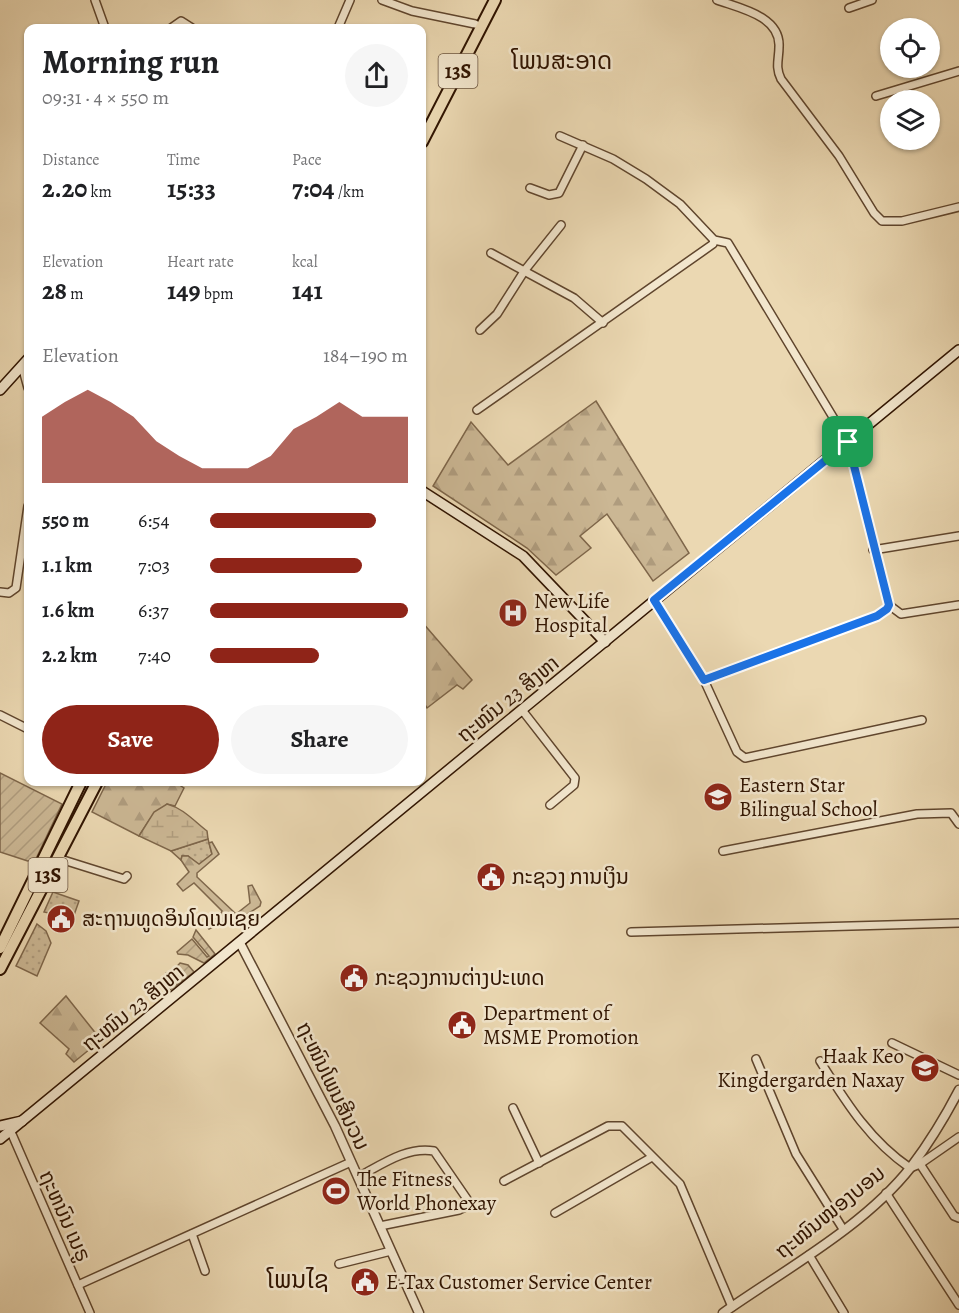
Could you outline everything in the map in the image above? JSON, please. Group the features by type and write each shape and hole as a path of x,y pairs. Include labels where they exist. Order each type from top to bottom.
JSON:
{"highway":[{"name":"13S","path":"426,118 487,0"},
{"name":"13S","path":"426,134 495,0"},
{"name":"13S","path":"0,969 79,786"},
{"name":"13S","path":"0,948 16,928 57,858 95,786"}],"main road":[{"name":"ຖະໜົນ 23 ສິງຫາ","path":"0,1139 959,350"},
{"path":"0,390 24,363"},
{"path":"426,494 524,556 604,642"},
{"name":"ຖະໜົນ 23 ສິງຫາ","path":"0,1126 24,1121"}],"street":[{"path":"340,24 350,0"},
{"path":"382,0 412,11 475,24"},
{"path":"717,0 760,16 775,28 779,42 777,66 781,78 839,156 874,213 882,221 902,221 959,207"},
{"path":"849,9 872,0"},
{"path":"98,2 104,24"},
{"path":"876,96 959,71"},
{"path":"560,136 614,159 646,179 680,204 714,240 728,243 848,442 873,550 889,605 901,614 959,605"},
{"path":"530,188 549,195 559,193 583,145"},
{"path":"480,330 498,314 525,270 561,225"},
{"path":"477,410 603,323 712,244 714,240"},
{"path":"491,253 574,298 603,323"},
{"path":"0,592 15,590 24,532"},
{"path":"873,550 959,536"},
{"path":"654,600 704,680 737,752 745,758 922,720"},
{"path":"704,680 877,616 889,605"},
{"path":"522,710 575,778 574,785 550,805"},
{"path":"0,715 24,727"},
{"path":"723,851 917,814 951,813 959,824"},
{"path":"57,858 124,879 127,876"},
{"path":"631,932 959,924"},
{"name":"ຖະໜົນໂພນສີນວນ","path":"240,943 312,1079 419,1313"},
{"path":"892,1043 959,1075"},
{"path":"756,1059 796,1154 843,1229"},
{"path":"820,1061 862,1126 889,1154 910,1168 920,1164 959,1137"},
{"name":"ຖະໜົນໜອງບອນ","path":"723,1313 809,1255 886,1193 910,1168 945,1118 959,1090"},
{"path":"513,1108 539,1163"},
{"path":"504,1181 615,1124 622,1126 680,1184 732,1307"},
{"name":"ຖະຫນົນ ເນຣູ","path":"11,1132 90,1313"},
{"path":"358,1177 410,1151 423,1149 434,1151 467,1199 467,1206 464,1209 380,1226"},
{"path":"555,1213 652,1157"},
{"path":"78,1285 351,1162"},
{"path":"920,1164 954,1216 959,1218"},
{"path":"886,1193 959,1305"},
{"path":"192,1234 205,1271"},
{"path":"339,1264 391,1251"},
{"path":"809,1255 844,1313"}],"green space":[{"path":"596,401 689,553 653,581 607,514 580,536 591,548 556,575 527,548 433,486 471,422 508,465"},
{"path":"426,627 472,680 463,689 457,685 427,708"},
{"path":"0,773 62,804 34,863 0,852"},
{"path":"105,786 181,786 184,788 175,806 167,804 150,819 139,836 92,812"},
{"path":"167,804 183,812 207,831 208,839 171,851 139,836 154,812"},
{"path":"208,839 212,854 199,865 188,856 182,856 181,860 171,851"},
{"path":"212,842 219,854 197,873 197,877 236,914 250,903 248,886 252,885 261,902 260,906 233,923 229,919 209,929 206,925 222,911 194,883 183,891 177,884 189,872 181,860 182,856 188,856 199,864 212,854 209,843"},
{"path":"53,892 79,901 73,918 44,912"},
{"path":"37,924 46,931 51,943 37,976 16,966"},
{"path":"196,930 215,954 204,963 177,952 192,939 207,957 209,956 193,937"},
{"path":"180,963 188,965 194,972 170,990 164,980 166,973 170,974"},
{"path":"66,996 101,1040 74,1062 66,1054 69,1049 40,1023"}],"place":[{"name":"New Life Hospital","path":"513,613"},
{"name":"Eastern Star Bilingual School","path":"718,797"},
{"name":"ກະຊວງ ການເງິນ","path":"491,877"},
{"name":"ສະຖານທູດອິນໂດເນເຊຍ","path":"61,919"},
{"name":"ກະຊວງການຕ່າງປະເທດ","path":"354,978"},
{"name":"Department of MSME Promotion","path":"462,1025"},
{"name":"Haak Keo Kingdergarden Naxay","path":"925,1068"},
{"name":"The Fitness World Phonexay","path":"336,1191"},
{"name":"E-Tax Customer Service Center","path":"365,1282"}],"district":[{"name":"ໂພນສະອາດ","path":"562,61"},
{"name":"ໂພນໄຊ","path":"298,1280"}],"route":[{"path":"848,442 873,550 889,605 887,609 877,616 704,680 654,600 848,442"}]}
